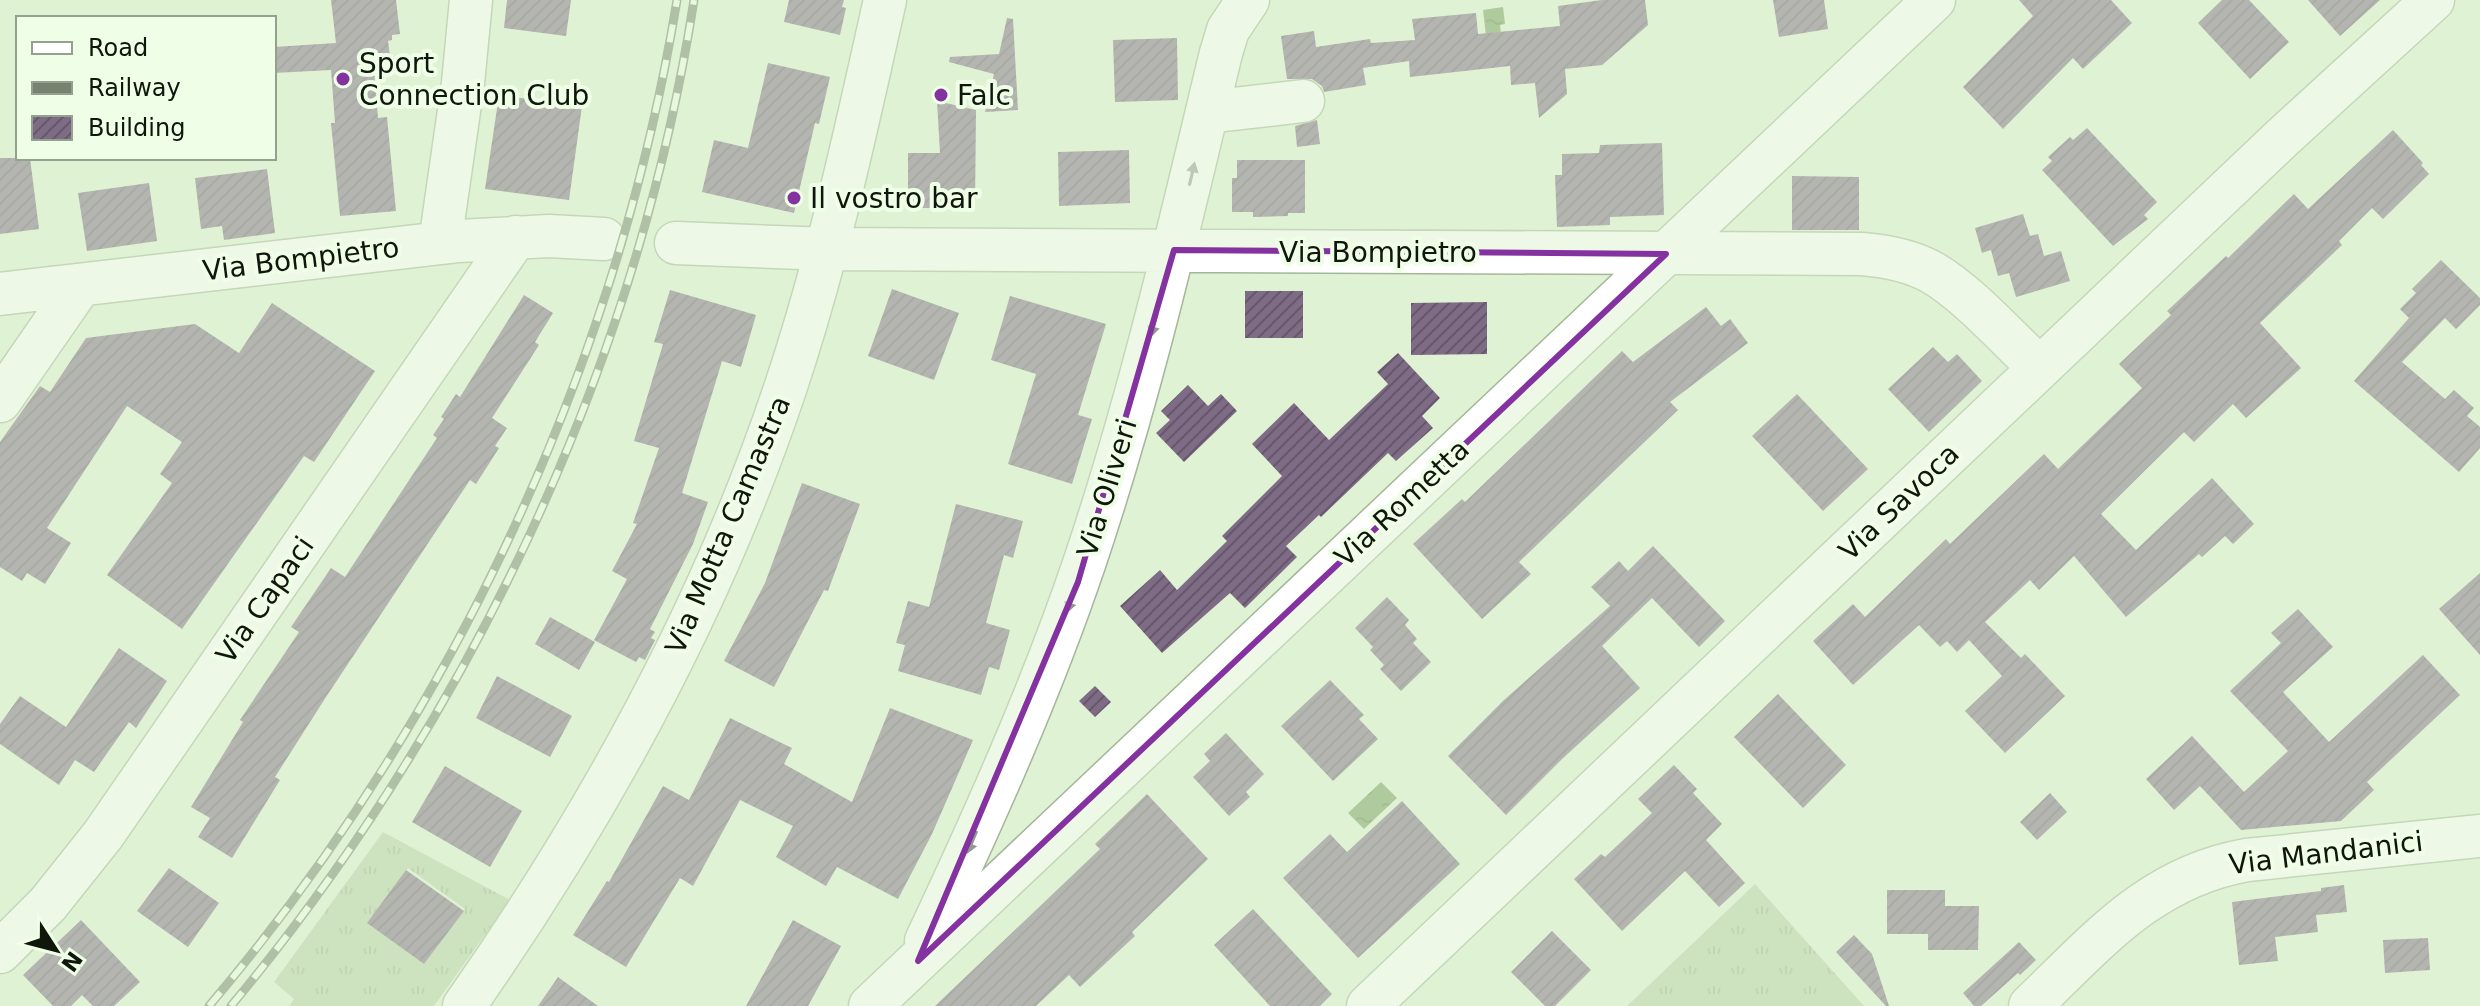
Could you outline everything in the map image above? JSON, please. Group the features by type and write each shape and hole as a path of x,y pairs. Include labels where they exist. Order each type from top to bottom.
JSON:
{"street":[{"path":"440,243 463,83 471,0"},
{"name":"Via Motta Camastra","path":"464,1006 501,954 619,760 673,658 732,527 786,385 828,249 885,0"},
{"name":"Via Oliveri","path":"918,961 964,862 1078,582 1121,446 1174,250 1228,30 1248,0"},
{"name":"Via Rometta","path":"870,1006 1934,0"},
{"name":"Via Savoca","path":"1368,1006 2282,138 2433,0"},
{"path":"1207,112 1303,101"},
{"name":"Via Bompietro","path":"0,294 440,243 516,237 604,239"},
{"name":"Via Capaci","path":"0,952 48,904 103,835 516,237"},
{"name":"Via Bompietro","path":"676,243 828,249 1877,255 1906,262 1944,280 2040,368"},
{"path":"0,401 79,287"},
{"name":"Via Mandanici","path":"2030,1006 2122,919 2162,890 2197,873 2259,858 2480,836"}],"highlighted area":[{"path":"1174,250 1666,254 918,961 1078,582"}],"green space":[{"path":"383,832 510,900 434,1006 289,1006 294,999 274,982","holes":["408,868 465,909 424,964 368,923"]},
{"path":"1755,884 1864,1006 1627,1006"}],"water":[{"path":"1503,7 1505,24 1500,25 1501,34 1486,36 1483,10"},
{"path":"1381,782 1397,798 1364,829 1348,813"}],"building":[{"path":"331,0 396,0 400,34 392,35 392,40 388,41 390,56 373,58 378,118 387,117 396,211 340,216 331,123 335,123 331,70 276,73 276,47 336,43"},
{"path":"507,0 571,0 566,36 504,28"},
{"path":"789,0 844,0 842,7 846,8 840,35 784,22"},
{"path":"1602,0 1645,0 1648,25 1602,65 1565,69 1567,94 1539,118 1535,83 1511,85 1510,66 1410,77 1409,61 1363,68 1366,85 1324,92 1322,86 1312,79 1287,79 1281,36 1314,31 1316,47 1370,39 1371,43 1415,40 1412,19 1476,13 1478,34 1560,26 1558,6"},
{"path":"1773,0 1824,0 1828,29 1779,37"},
{"path":"2019,0 2111,0 2132,23 2083,69 2073,58 2003,129 1963,87 2033,16"},
{"path":"2222,0 2249,0 2289,42 2250,79 2198,23"},
{"path":"2308,0 2380,0 2340,36"},
{"path":"1007,18 1013,19 1018,110 985,112 994,74 949,62 950,57 999,54"},
{"path":"1177,38 1178,100 1115,102 1113,40"},
{"path":"768,63 830,77 819,124 815,123 794,213 702,192 714,140 748,148"},
{"path":"499,95 582,106 569,200 485,189"},
{"path":"937,101 976,110 975,208 908,208 908,153 940,153"},
{"path":"1317,120 1320,144 1297,147 1295,126"},
{"path":"2087,128 2157,202 2144,215 2148,219 2113,246 2042,170 2052,161 2048,157 2070,137 2073,140"},
{"path":"2393,130 2429,174 2383,219 2372,208 2339,241 2342,245 2260,323 2301,368 2246,418 2233,404 2194,442 2184,432 2101,514 2136,550 2212,478 2254,524 2233,544 2225,536 2202,557 2199,554 2126,617 2074,556 2039,590 2030,580 1985,622 2021,658 2025,654 2065,696 2005,753 1965,711 2002,676 1969,640 1957,652 1947,641 1940,647 1919,625 1853,685 1813,641 1853,604 1865,617 1946,539 1950,544 2044,454 2058,469 2142,388 2119,364 2171,315 2167,311 2294,194 2308,209"},
{"path":"1662,143 1664,215 1610,217 1610,225 1557,227 1555,175 1562,175 1562,154 1599,153 1600,145"},
{"path":"1129,150 1130,203 1059,206 1058,152"},
{"path":"0,158 30,160 39,229 0,234"},
{"path":"1237,160 1305,160 1305,213 1253,217 1253,212 1232,212 1232,178 1237,178"},
{"path":"267,169 275,233 224,240 222,226 201,229 195,178"},
{"path":"1792,176 1859,177 1859,230 1792,230"},
{"path":"149,183 157,241 87,251 78,193"},
{"path":"2023,214 2030,236 2038,234 2044,256 2061,251 2070,281 2016,297 2009,273 1998,276 1991,250 1982,253 1975,228"},
{"path":"2441,260 2480,298 2480,305 2456,329 2445,318 2402,362 2445,399 2454,390 2474,408 2467,416 2480,427 2480,448 2459,472 2354,381 2409,318 2400,309 2416,293 2412,289"},
{"path":"892,289 959,313 934,380 868,356"},
{"path":"670,290 756,315 741,367 722,361 682,493 708,502 693,544 650,629 655,632 651,638 655,640 645,660 639,657 636,662 594,640 627,579 612,571 637,524 633,523 659,448 634,441 663,344 654,342"},
{"path":"1245,291 1303,291 1303,338 1245,338"},
{"path":"524,295 553,313 535,342 539,345 492,418 507,428 495,446 499,448 476,484 470,480 326,697 275,777 280,780 232,858 198,837 210,818 191,807 243,722 240,720 299,632 291,627 331,568 345,577 437,438 433,435 444,419 441,417 456,394 460,397"},
{"path":"1010,296 1106,324 1078,415 1092,419 1072,484 1008,464 1036,374 991,360"},
{"path":"1487,302 1487,354 1411,355 1411,303"},
{"path":"272,303 375,371 314,462 304,456 182,629 107,575 172,483 160,474 182,442 127,406 47,528 71,543 45,584 27,573 22,581 0,567 0,442 40,386 50,392 86,338 195,324 239,353"},
{"path":"1706,307 1721,326 1730,319 1748,343 1670,402 1678,410 1519,562 1531,574 1482,619 1413,544 1462,499 1465,502 1622,351 1633,362"},
{"path":"1933,347 1948,362 1957,354 1982,381 1929,432 1888,389"},
{"path":"1398,353 1440,398 1422,416 1433,428 1396,461 1388,453 1286,546 1297,557 1245,608 1230,593 1162,653 1120,606 1160,570 1177,590 1227,541 1222,536 1282,476 1252,444 1294,403 1329,440 1388,384 1377,372"},
{"path":"1188,385 1208,406 1221,394 1237,411 1184,462 1156,433 1170,420 1161,411"},
{"path":"1797,394 1868,469 1823,511 1752,436"},
{"path":"802,483 860,504 828,591 824,590 774,687 724,661 765,583"},
{"path":"956,504 1023,521 1013,558 1004,555 986,623 1010,630 999,670 989,667 981,695 898,671 905,645 896,643 908,601 929,607"},
{"path":"1653,546 1725,621 1699,647 1652,598 1602,646 1640,688 1506,815 1448,756 1504,700 1610,606 1591,587 1619,561 1628,571"},
{"path":"2480,573 2480,655 2439,609"},
{"path":"1387,597 1409,620 1405,625 1417,639 1413,643 1431,662 1401,691 1380,669 1384,665 1370,650 1373,647 1355,628"},
{"path":"2298,609 2333,647 2283,692 2329,742 2423,655 2460,695 2367,782 2374,790 2341,821 2241,830 2200,786 2174,810 2146,779 2192,736 2244,792 2288,751 2230,691 2281,643 2271,633"},
{"path":"550,617 595,642 579,670 535,644"},
{"path":"119,648 167,681 136,728 129,722 94,772 75,760 59,785 0,744 0,724 20,696 66,727"},
{"path":"497,676 572,716 550,757 476,718"},
{"path":"1330,680 1364,715 1359,719 1378,739 1333,781 1281,726"},
{"path":"1095,686 1111,702 1095,717 1079,701"},
{"path":"1778,694 1846,765 1803,808 1734,737"},
{"path":"890,708 973,740 932,834 898,899 837,867 826,886 776,857 793,826 740,800 693,886 680,878 626,967 573,935 609,882 663,786 689,800 730,718 792,748 784,764 852,802"},
{"path":"1226,733 1264,774 1246,792 1250,797 1229,816 1193,777 1210,761 1204,754"},
{"path":"1674,765 1697,789 1693,793 1722,824 1706,840 1745,883 1719,907 1685,871 1622,931 1574,879 1601,854 1605,857 1652,813 1638,799"},
{"path":"445,766 522,811 490,867 412,822"},
{"path":"2050,793 2067,812 2037,840 2020,822"},
{"path":"1147,794 1208,859 1132,932 1135,936 1080,987 1069,975 1036,1006 935,1006 1100,849 1095,844"},
{"path":"1402,801 1460,864 1358,958 1283,878 1330,834 1347,852"},
{"path":"169,868 219,903 188,947 137,911"},
{"path":"406,870 464,911 424,964 367,923"},
{"path":"2344,885 2347,912 2316,915 2318,932 2275,937 2278,961 2239,965 2232,902 2321,891 2321,888"},
{"path":"1887,890 1945,890 1945,906 1979,906 1978,950 1928,950 1928,934 1887,934"},
{"path":"1253,909 1332,994 1320,1006 1270,1006 1214,945"},
{"path":"81,920 140,982 114,1006 93,1006 82,995 71,1006 53,1006 23,975"},
{"path":"793,920 841,946 808,1006 746,1006"},
{"path":"1552,931 1591,970 1555,1006 1545,1006 1511,972"},
{"path":"1854,935 1872,954 1889,1006 1836,952"},
{"path":"2428,938 2430,970 2385,973 2383,940"},
{"path":"2019,942 2036,960 1981,1006 1974,1006 1963,993"},
{"path":"558,977 598,1006 538,1006"}],"railway":[{"path":"209,1006 296,896 375,781 447,660 511,534 566,405 612,272 650,137 677,0"},
{"path":"231,1006 317,896 395,780 467,659 530,534 585,405 631,272 667,137 694,0"}],"place":[{"name":"Sport Connection Club","path":"343,79"},
{"name":"Falc","path":"941,95"},
{"name":"Il vostro bar","path":"794,198"}]}
